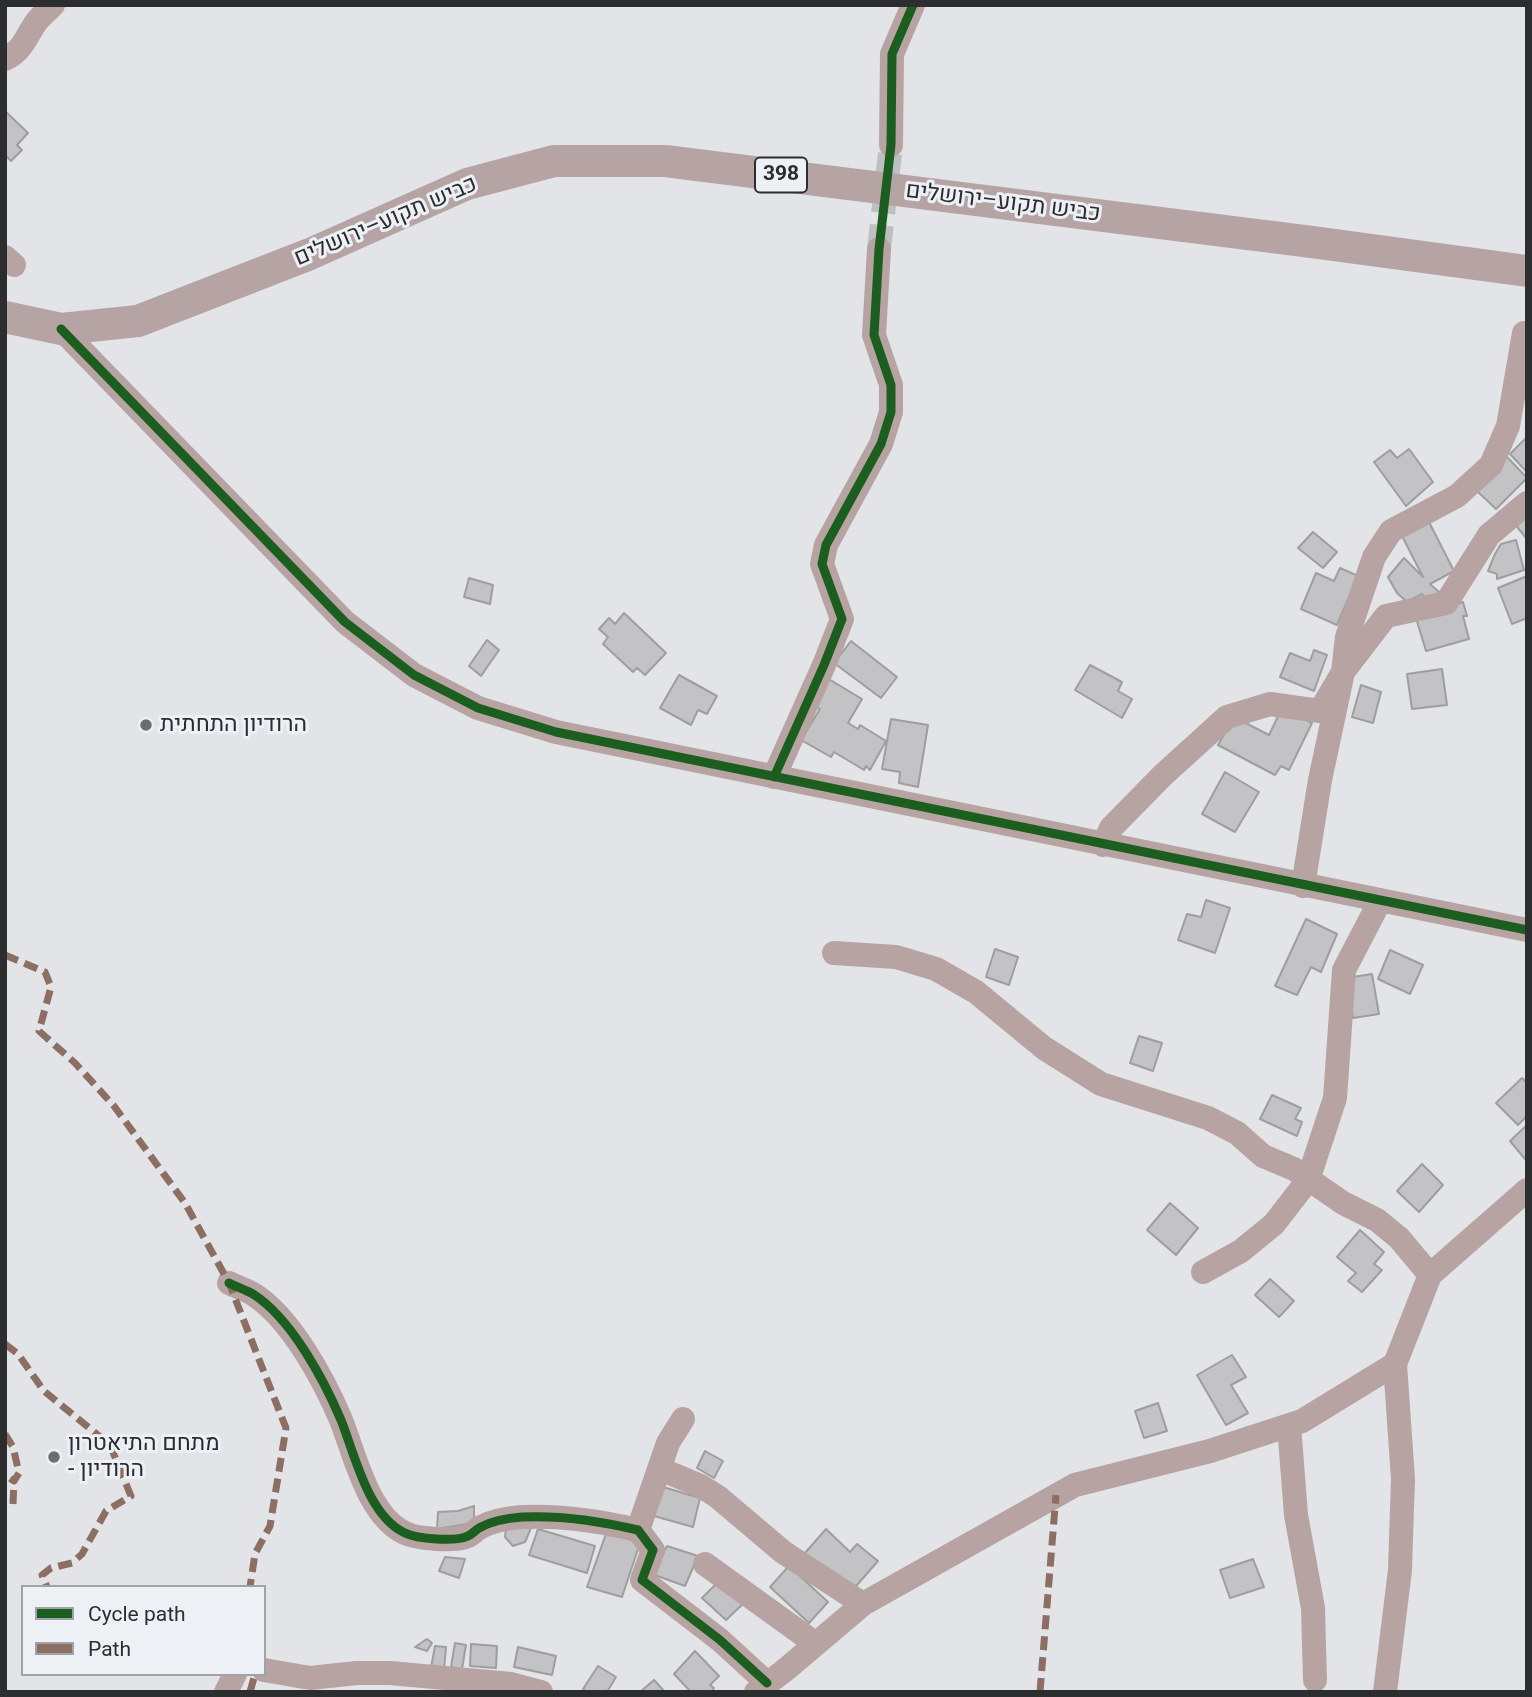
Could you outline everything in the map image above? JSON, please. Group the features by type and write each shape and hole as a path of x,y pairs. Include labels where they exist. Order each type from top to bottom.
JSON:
{"main road":[{"name":"כביש תקוע–ירושלים","path":"5,317 61,329 138,321 310,254 467,184 554,162 665,161 1527,271"}],"street":[{"path":"5,59 20,49 38,20 54,5"},
{"path":"891,145 892,54 913,5"},
{"path":"774,777 842,619 822,564 826,545 881,444 891,412 891,386 874,335 879,249"},
{"path":"61,329 345,622 414,675 478,708 556,732 1527,930"},
{"path":"1303,886 1320,780 1343,672 1347,637 1374,557 1391,531 1457,496 1491,465 1508,426 1524,333"},
{"path":"1103,845 1111,828 1163,775 1227,718 1270,704 1320,712 1343,672 1385,616 1446,603 1489,535 1527,503"},
{"path":"1203,1272 1241,1251 1274,1224 1308,1180 1335,1098 1344,970 1380,901"},
{"path":"834,953 896,957 936,969 976,992 1044,1048 1101,1084 1208,1118 1237,1133 1264,1156 1294,1169 1343,1203 1377,1220 1399,1238 1430,1275"},
{"path":"1385,1692 1400,1570 1403,1479 1395,1364 1430,1275 1527,1189"},
{"path":"229,1283 255,1295 279,1317 303,1350 322,1380 378,1511 403,1533 432,1539 466,1537 482,1526 520,1517 565,1517 638,1530 653,1550 642,1580 720,1640 761,1688 863,1604 1075,1485 1210,1451 1302,1421 1395,1364"},
{"path":"638,1530 668,1443 683,1419"},
{"path":"1289,1425 1296,1515 1313,1608 1315,1680"},
{"path":"660,1469 701,1486 718,1497 783,1552 863,1604"},
{"path":"705,1564 816,1644"},
{"path":"266,1670 310,1678 390,1673 511,1684 541,1692"},
{"path":"226,1692 234,1676"}],"building":[{"path":"5,111 28,133 17,145 22,150 11,161 5,155"},
{"path":"1527,437 1527,472 1510,454"},
{"path":"1409,449 1433,482 1406,506 1374,462 1390,450 1397,458"},
{"path":"1507,457 1527,478 1496,509 1476,490"},
{"path":"1527,511 1527,539 1513,522"},
{"path":"1428,520 1454,571 1430,584 1439,592 1431,603 1422,594 1407,602 1397,593 1388,577 1404,558 1423,577 1401,534"},
{"path":"1313,532 1337,552 1323,568 1298,548"},
{"path":"1516,540 1524,570 1497,579 1497,574 1488,571 1495,554 1501,544"},
{"path":"1340,568 1358,576 1337,625 1301,609 1316,573 1334,581"},
{"path":"1527,576 1527,618 1512,624 1498,588"},
{"path":"469,578 493,585 490,604 464,597"},
{"path":"1463,602 1467,616 1463,616 1469,639 1426,651 1416,618"},
{"path":"624,613 666,653 645,675 637,668 633,672 603,644 608,637 599,629 609,618 615,624"},
{"path":"487,640 499,650 481,676 469,666"},
{"path":"851,641 897,677 881,698 834,663"},
{"path":"1314,650 1327,655 1314,691 1280,677 1290,653 1310,661"},
{"path":"1090,665 1122,682 1118,691 1132,699 1122,718 1075,690"},
{"path":"1442,669 1447,705 1412,709 1407,674"},
{"path":"679,675 717,696 707,714 698,710 691,725 660,708"},
{"path":"827,678 862,699 848,723 858,729 860,725 886,741 870,770 866,766 864,770 834,752 831,757 801,740 820,709 812,705"},
{"path":"1361,685 1381,692 1373,723 1352,717"},
{"path":"1282,708 1312,723 1289,770 1281,766 1275,775 1218,745 1234,717 1269,735"},
{"path":"891,719 928,725 918,787 899,783 900,772 882,769"},
{"path":"1225,772 1259,792 1235,832 1202,814"},
{"path":"1206,900 1230,908 1215,953 1178,940 1187,914 1201,917"},
{"path":"1306,919 1337,934 1321,972 1311,967 1297,995 1275,986"},
{"path":"995,949 1018,957 1009,985 986,977"},
{"path":"1390,950 1423,965 1410,994 1378,979"},
{"path":"1372,974 1379,1014 1353,1018 1347,978"},
{"path":"1139,1036 1162,1043 1153,1071 1130,1063"},
{"path":"1522,1078 1527,1083 1527,1116 1518,1125 1496,1103"},
{"path":"1272,1095 1301,1108 1295,1119 1302,1122 1297,1136 1260,1119"},
{"path":"1527,1125 1527,1157 1525,1159 1510,1141"},
{"path":"1422,1164 1443,1185 1419,1212 1397,1191"},
{"path":"1170,1203 1198,1228 1176,1255 1147,1230"},
{"path":"1360,1230 1384,1252 1374,1264 1382,1270 1362,1292 1348,1281 1356,1273 1337,1257"},
{"path":"1270,1279 1294,1301 1279,1317 1255,1295"},
{"path":"1232,1355 1246,1377 1231,1385 1248,1413 1226,1425 1197,1375"},
{"path":"1158,1403 1167,1431 1144,1438 1135,1411"},
{"path":"705,1451 723,1461 714,1478 697,1468"},
{"path":"663,1487 700,1498 693,1527 654,1516"},
{"path":"474,1506 474,1523 437,1529 438,1512 458,1511"},
{"path":"506,1527 531,1528 525,1542 513,1546 505,1537"},
{"path":"538,1529 595,1546 587,1573 529,1555"},
{"path":"826,1529 850,1552 857,1544 878,1561 850,1593 805,1553"},
{"path":"607,1531 640,1543 622,1597 587,1587"},
{"path":"667,1546 698,1556 685,1586 652,1574"},
{"path":"445,1557 465,1559 459,1578 439,1571"},
{"path":"1253,1559 1264,1587 1230,1598 1220,1570"},
{"path":"789,1566 828,1602 809,1623 770,1587"},
{"path":"721,1579 746,1601 726,1620 702,1598"},
{"path":"427,1639 432,1643 427,1651 415,1647"},
{"path":"455,1643 466,1645 462,1669 451,1667"},
{"path":"471,1644 497,1646 496,1668 470,1666"},
{"path":"435,1646 446,1647 444,1669 431,1668"},
{"path":"518,1647 556,1656 552,1675 514,1667"},
{"path":"695,1651 719,1676 710,1685 714,1688 711,1692 691,1692 674,1674"},
{"path":"598,1666 616,1677 607,1692 588,1692 583,1689"},
{"path":"654,1680 665,1692 640,1692"}],"tunnel":[{"path":"879,249 891,145"}],"marked path":[{"path":"5,955 45,972 51,987 39,1031 75,1063 114,1106 185,1203 229,1283 286,1428 270,1526 255,1554 250,1585"},
{"path":"5,1344 18,1354 44,1391 110,1445 131,1496 106,1511 82,1554 72,1563 51,1568 42,1575 46,1585"},
{"path":"5,1434 13,1447 19,1473 14,1481 5,1475"},
{"path":"13,1504 14,1481"},
{"path":"1040,1692 1056,1495"},
{"path":"250,1692 254,1676"}],"cycle path":[{"path":"774,777 842,619 822,564 826,545 881,444 891,412 891,385 874,335 879,249 891,145 892,54 913,5"},
{"path":"61,329 345,622 414,675 478,708 556,732 1527,930"},
{"path":"229,1283 253,1294 267,1305 305,1351 334,1404 364,1483 381,1513 392,1525 411,1535 446,1539 462,1538 490,1523 522,1517 581,1519 638,1530 653,1550 642,1580 720,1640 767,1683"}],"place":[{"name":"הרודיון התחתית","path":"146,725"},
{"name":"מתחם התיאטרון - הרודיון","path":"54,1457"}]}
